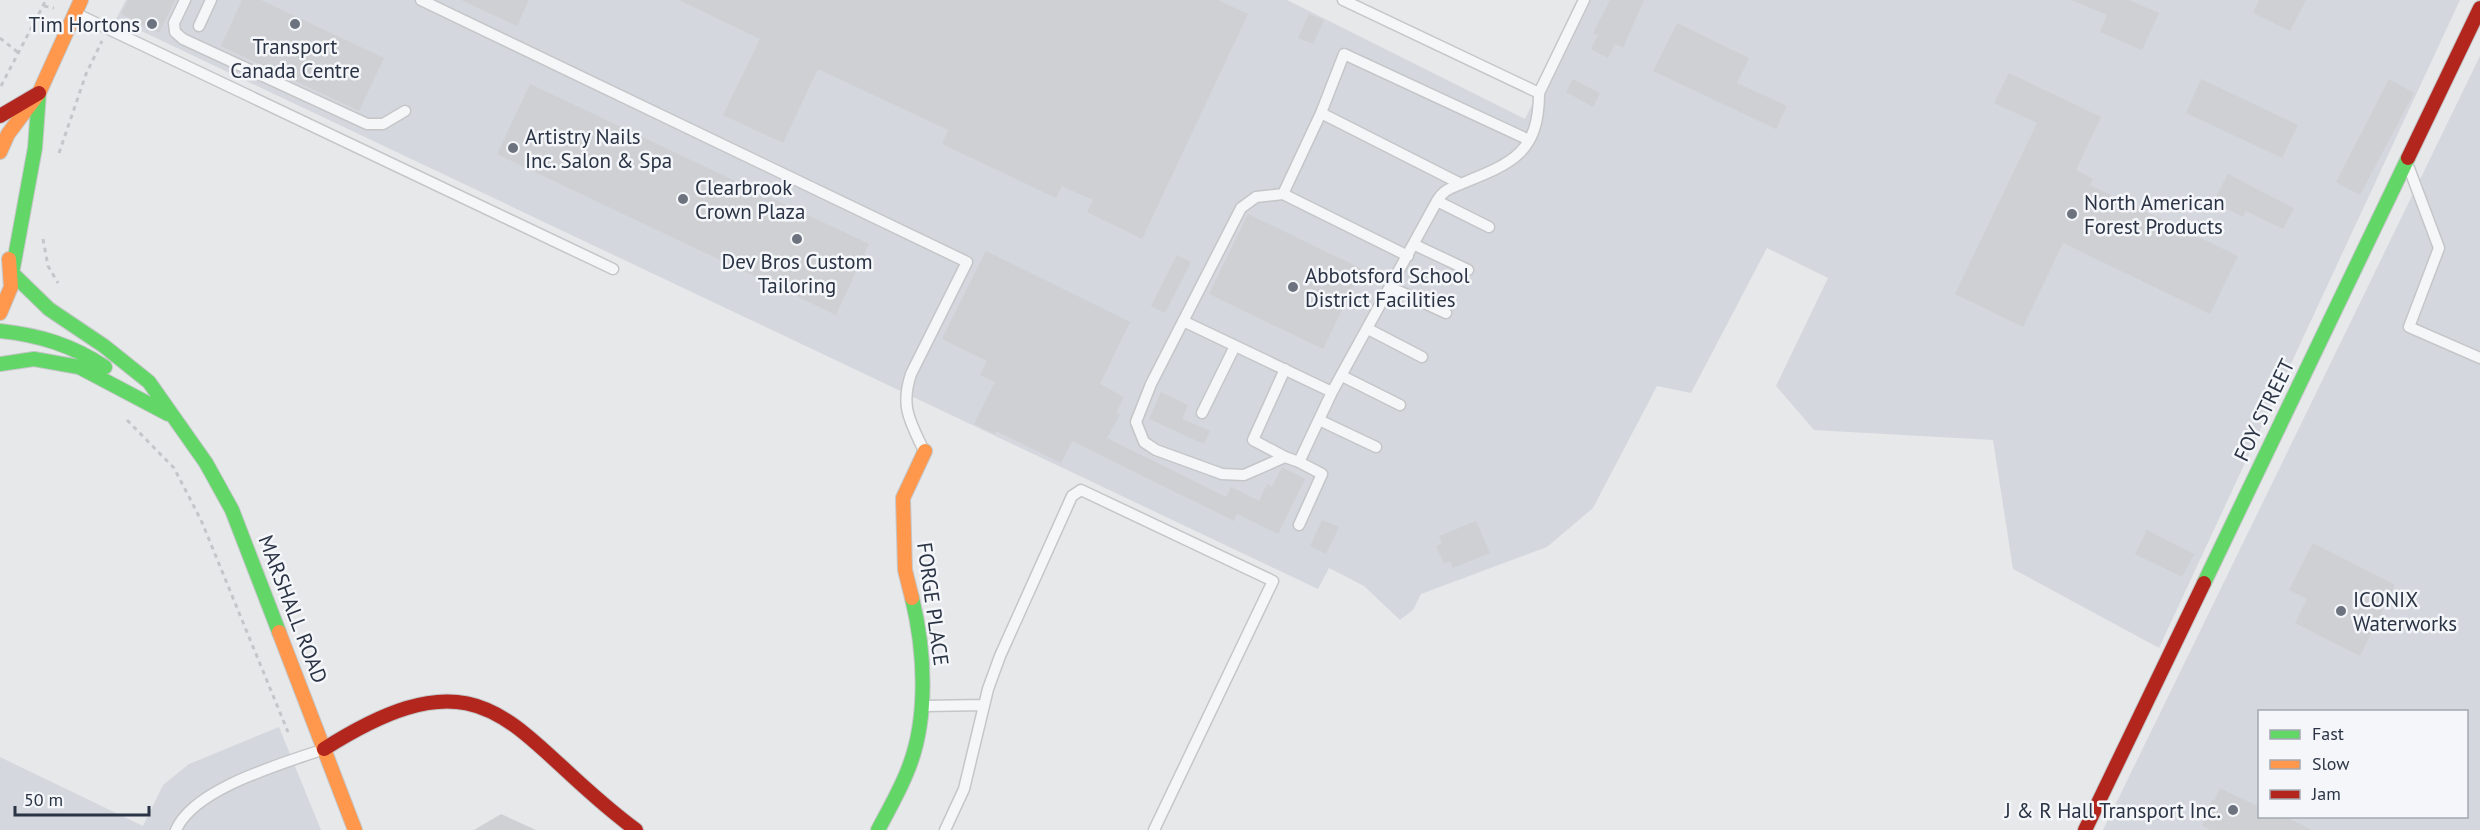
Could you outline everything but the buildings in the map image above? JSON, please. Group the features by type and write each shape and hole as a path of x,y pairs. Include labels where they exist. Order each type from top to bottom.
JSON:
{"main road":[{"path":"0,152 8,134 39,93 78,6"},
{"name":"FOY STREET","path":"2085,830 2480,8"},
{"path":"0,116 39,93"},
{"path":"0,313 10,295 12,270 35,148 39,93"},
{"path":"1,243 12,270"},
{"name":"MARSHALL ROAD","path":"12,270 50,309 104,346 149,382 169,414 206,463 232,510 355,830"},
{"name":"MARSHALL ROAD","path":"0,331 35,334 86,353 169,414"},
{"path":"0,364 34,358 78,367 169,414"},
{"name":"FORGE PLACE","path":"878,830 908,770 923,706 919,627 905,570 902,531 903,498 925,451"},
{"path":"324,749 378,716 421,701 460,700 500,713 523,729 590,792 636,830"}],"lane":[{"path":"185,0 174,22 175,33 183,39 367,124 383,124 405,111"},
{"path":"199,26 211,0"},
{"path":"421,0 967,262 911,374 904,394 907,414 925,451"},
{"path":"1343,0 1539,93"},
{"path":"1299,462 1332,392 1415,245 1442,192 1522,153 1534,132 1539,113 1539,93 1584,0"},
{"path":"78,6 613,269"},
{"path":"1283,194 1321,113 1344,54 1529,140"},
{"path":"1321,113 1461,184"},
{"path":"2407,162 2439,248 2409,327 2480,358"},
{"path":"1285,457 1244,475 1222,474 1156,450 1144,442 1136,422 1151,384 1241,207 1256,197 1283,194 1408,256"},
{"path":"1437,201 1489,227"},
{"path":"1415,245 1468,270"},
{"path":"1390,287 1446,313"},
{"path":"1183,321 1332,392"},
{"path":"1368,329 1422,357"},
{"path":"1202,413 1235,346"},
{"path":"1285,369 1253,441 1322,474 1299,525"},
{"path":"1342,376 1400,405"},
{"path":"1319,420 1376,447"},
{"path":"945,830 964,789 984,705 1000,656 1072,496 1081,490 1273,581 1154,830"},
{"path":"923,706 984,705"},
{"path":"176,830 181,819 221,787 324,749"}],"path":[{"path":"0,87 20,54 46,0"},
{"path":"58,155 86,74 105,35"},
{"path":"0,38 20,54"},
{"path":"45,229 43,240 48,266 60,287"},
{"path":"120,412 174,468 201,520 288,732"}],"shaded area":[{"path":"126,0 1287,0 1525,119 1584,0 2460,0 2159,648 2013,569 1993,440 1814,430 1776,386 1828,278 1767,248 1691,393 1657,386 1593,508 1547,547 1421,594 1413,610 1400,620 1364,586 1329,568 1318,589 116,19"},
{"path":"2480,56 2480,830 2103,830"},
{"path":"279,727 321,830 0,830 0,757 143,826 163,785 189,764"}],"traffic: fast":[{"path":"13,268 35,148 39,93"},
{"path":"2204,583 2408,158"},
{"path":"12,273 49,309 104,346 149,382 206,463 232,510 279,632"},
{"path":"0,331 55,342 105,367"},
{"path":"0,364 34,359 79,367 168,414"},
{"path":"878,830 907,772 919,730 922,708 922,663 912,598"}],"traffic: slow":[{"path":"0,152 8,134 39,93 81,0"},
{"path":"0,313 11,287 9,259"},
{"path":"912,598 905,570 903,498 925,451"},
{"path":"279,632 355,830"}],"traffic: jam":[{"path":"2408,158 2480,8"},
{"path":"0,116 39,93"},
{"path":"2085,830 2204,583"},
{"path":"324,749 381,718 427,703 464,703 497,714 527,735 594,796 636,830"}],"place":[{"name":"Tim Hortons","path":"152,24"},
{"name":"Transport Canada Centre","path":"295,24"},
{"name":"Artistry Nails Inc. Salon & Spa","path":"513,148"},
{"name":"Clearbrook Crown Plaza","path":"683,199"},
{"name":"North American Forest Products","path":"2072,214"},
{"name":"Dev Bros Custom Tailoring","path":"797,239"},
{"name":"Abbotsford School District Facilities","path":"1293,287"},
{"name":"ICONIX Waterworks","path":"2341,611"},
{"name":"J & R Hall Transport Inc.","path":"2233,810"}]}
